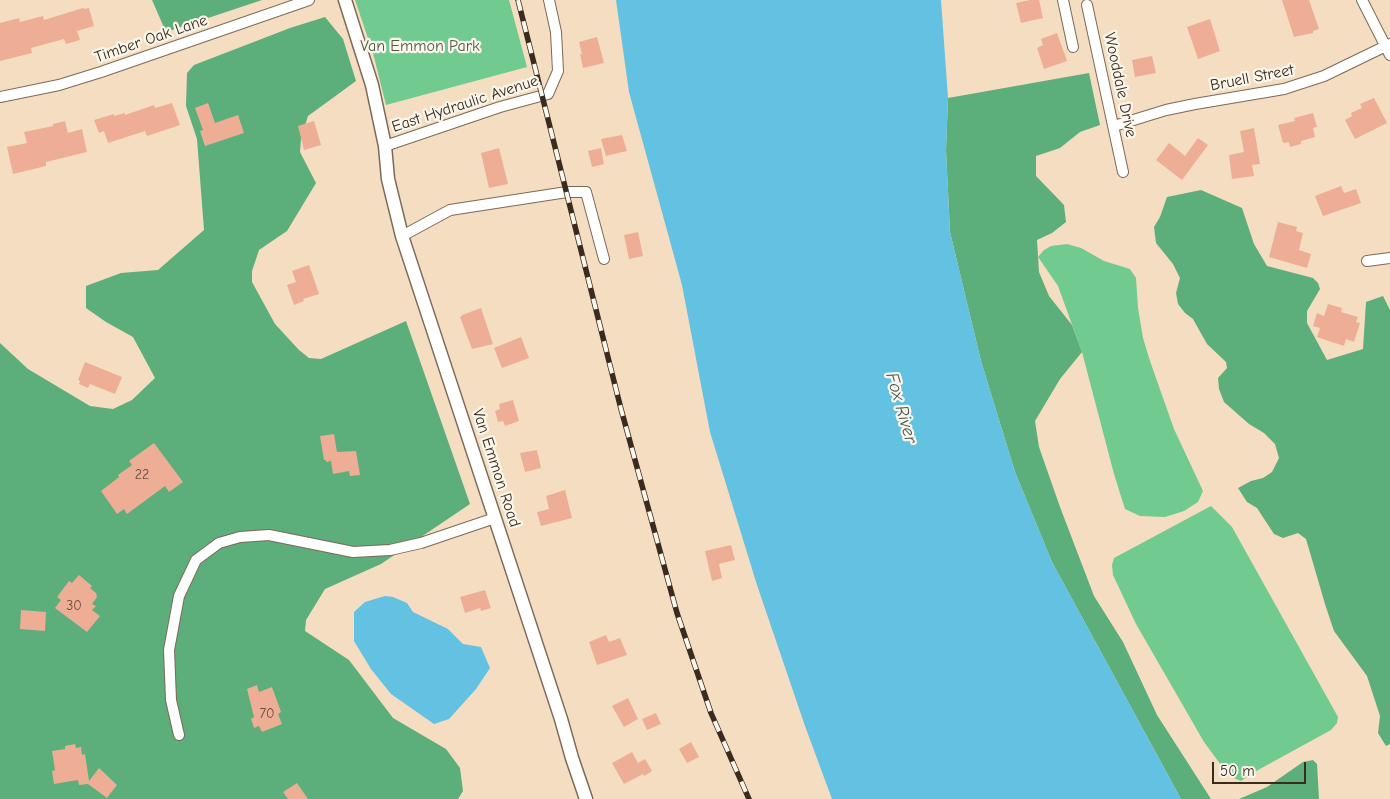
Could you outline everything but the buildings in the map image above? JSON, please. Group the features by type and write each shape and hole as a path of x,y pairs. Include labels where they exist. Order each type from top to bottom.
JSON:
{"street":[{"name":"Timber Oak Lane","path":"0,97 60,85 308,0"},
{"name":"Van Emmon Road","path":"346,0 372,85 386,146 388,179 402,236 496,518 586,799"},
{"name":"East Hydraulic Avenue","path":"386,146 500,107 548,94 558,72 556,32 550,0"},
{"path":"1063,0 1073,48"},
{"path":"1362,0 1389,48"},
{"name":"Wooddale Drive","path":"1087,5 1123,172"},
{"name":"Bruell Street","path":"1114,126 1166,110 1284,89 1324,76 1389,48"},
{"path":"402,236 450,210 567,192 586,192 604,259"},
{"path":"1367,261 1390,258"},
{"path":"179,735 171,700 169,650 178,596 196,560 219,543 240,537 268,535 353,552 390,550 421,543 496,518"}],"green space":[{"path":"152,0 262,0 166,32"},
{"name":"Van Emmon Park","path":"355,0 509,0 527,67 386,105 373,53"},
{"path":"325,17 343,39 356,81 308,116 301,139 300,152 316,183 287,231 259,250 252,271 252,282 275,324 309,358 321,359 406,321 470,504 381,564 325,589 306,620 305,631 349,660 393,718 446,749 460,768 463,791 458,799 0,799 0,343 28,369 90,406 113,409 132,400 155,378 133,337 86,308 86,286 121,273 158,270 204,230 197,139 186,106 187,73 194,65 290,28"},
{"path":"1089,73 1100,125 1080,132 1060,148 1036,156 1036,176 1064,205 1066,222 1052,233 1037,240 1039,272 1049,296 1072,325 1082,352 1060,379 1035,421 1039,447 1094,596 1123,642 1157,715 1211,799 1181,799 1052,562 1015,472 981,361 950,232 946,150 948,98"},
{"path":"1201,190 1242,208 1254,244 1267,266 1313,278 1318,283 1320,289 1307,311 1307,323 1327,360 1363,349 1366,302 1383,296 1390,310 1390,744 1386,746 1378,733 1380,716 1367,676 1334,631 1306,539 1298,533 1283,538 1274,534 1257,508 1247,502 1238,488 1251,481 1263,478 1272,472 1279,458 1275,444 1224,402 1219,389 1218,378 1227,368 1226,362 1207,344 1193,319 1178,304 1176,293 1180,278 1173,264 1156,243 1154,227 1160,217 1167,197"},
{"path":"1067,244 1081,248 1104,261 1130,269 1136,278 1143,338 1150,361 1174,429 1203,491 1198,502 1184,511 1165,517 1140,516 1125,509 1082,352 1058,286 1038,257 1051,246"},
{"path":"1211,506 1232,527 1338,717 1337,723 1331,730 1241,781 1229,776 1204,742 1136,624 1113,575 1112,565 1114,558"},
{"path":"1313,760 1317,764 1319,799 1239,799 1267,787 1303,762"}],"water":[{"name":"Fox River","path":"616,0 941,0 948,98 946,150 950,232 981,361 1015,472 1052,562 1181,799 832,799 757,585 710,432 682,285 629,92"},
{"path":"385,596 407,603 413,612 448,629 463,644 481,647 490,668 476,689 449,719 434,724 391,694 371,669 354,641 354,612 365,602"}],"railway":[{"path":"518,0 621,409 677,613 711,713 749,799"}]}
